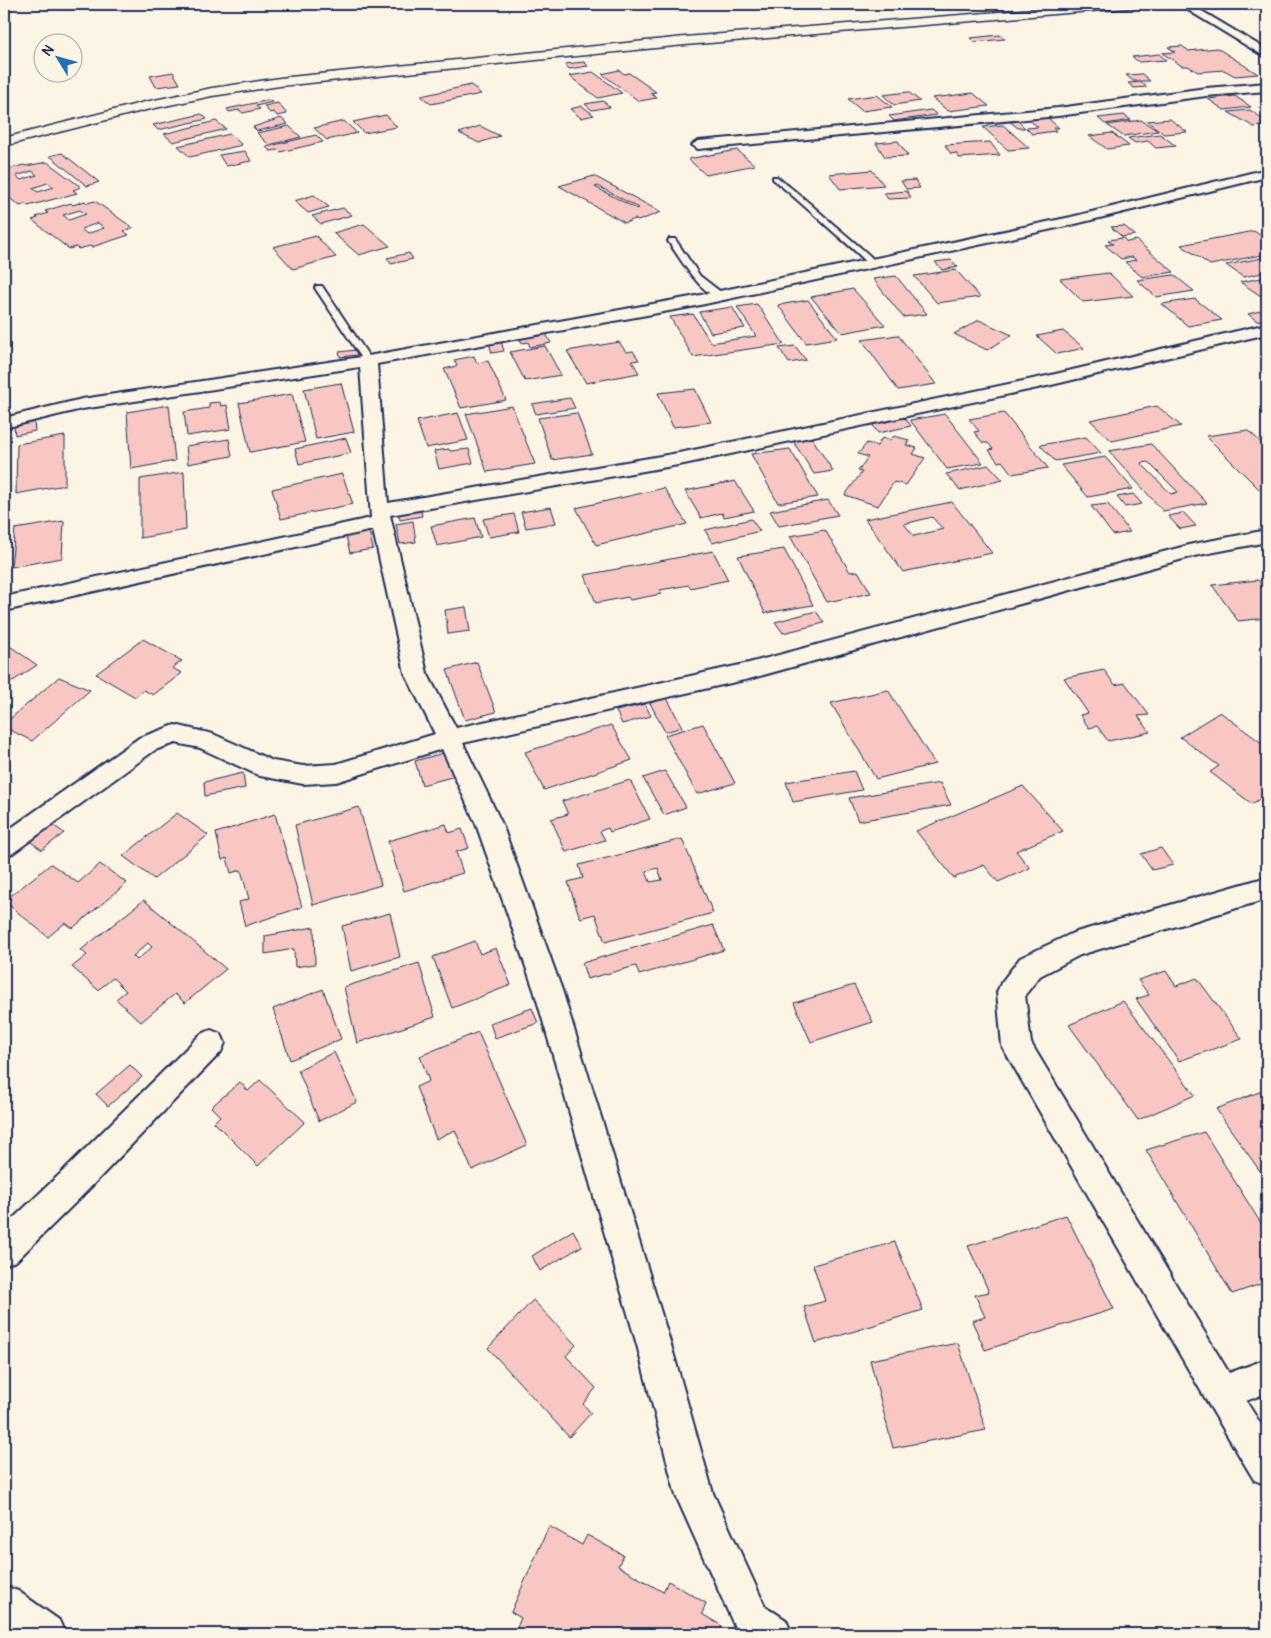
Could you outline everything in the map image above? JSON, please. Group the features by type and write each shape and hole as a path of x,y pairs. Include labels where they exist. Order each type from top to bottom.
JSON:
{"main road":[{"path":"4,142 145,106 212,92 280,82 675,42 1139,4"}],"street":[{"path":"1183,4 1267,55"},
{"path":"698,145 1058,112 1206,92 1267,87"},
{"path":"4,424 82,404 368,361 719,295 1071,221 1267,173"},
{"path":"4,604 380,516 684,458 1047,382 1267,329"},
{"path":"368,361 380,516 416,673 489,824 548,990 654,1345 696,1496 751,1620 772,1634"},
{"path":"4,846 147,744 175,734 205,740 269,770 303,775 336,773 449,738 749,671 1193,550 1267,536"},
{"path":"1267,888 1073,945 1030,967 1011,992 1018,1046 1267,1467"},
{"path":"4,1249 70,1186 212,1043"},
{"path":"1221,1392 1267,1376"},
{"path":"4,1605 45,1634"}],"lane":[{"path":"775,178 813,208 832,228 855,246 872,263"},
{"path":"672,241 697,278 719,295"},
{"path":"319,288 368,361"}],"building":[{"path":"1000,35 1005,39 974,42 970,38"},
{"path":"1182,46 1189,51 1217,48 1258,74 1235,76 1224,70 1198,72 1188,66 1182,66 1162,53 1175,52 1168,47"},
{"path":"1159,54 1166,60 1139,62 1132,57"},
{"path":"584,62 588,66 569,69 565,64"},
{"path":"619,70 624,74 629,73 656,92 650,93 657,98 639,101 602,74"},
{"path":"173,72 180,84 156,87 150,76"},
{"path":"593,72 622,93 598,98 569,76"},
{"path":"1142,74 1150,81 1133,81 1126,75"},
{"path":"1141,82 1147,87 1134,88 1128,83"},
{"path":"471,85 481,94 431,104 421,96"},
{"path":"908,92 920,101 894,105 883,95"},
{"path":"973,93 989,106 948,111 932,98"},
{"path":"877,95 892,107 862,111 848,99"},
{"path":"1235,96 1251,107 1224,110 1208,99"},
{"path":"269,100 272,102 256,106 260,109 243,113 239,110 229,112 227,109"},
{"path":"603,101 610,107 592,110 585,104"},
{"path":"278,103 287,114 277,116 274,112 270,113 264,106"},
{"path":"582,106 594,115 581,118 570,109"},
{"path":"931,110 937,115 894,121 889,116"},
{"path":"1250,110 1267,122 1267,125 1254,127 1228,112"},
{"path":"202,114 207,119 158,130 153,125"},
{"path":"386,115 397,127 364,133 353,122"},
{"path":"1124,115 1131,120 1105,124 1098,118"},
{"path":"281,118 288,124 257,131 253,127"},
{"path":"1048,118 1059,128 1053,128 1056,131 1032,134 1026,128 1038,127 1029,120"},
{"path":"1170,119 1187,132 1164,134 1147,121"},
{"path":"1017,120 1025,128 1018,128 1009,121"},
{"path":"1141,120 1158,131 1123,136 1107,125"},
{"path":"216,121 226,129 173,142 164,134"},
{"path":"344,121 357,133 327,140 314,128"},
{"path":"1003,125 1029,148 1008,150 983,127"},
{"path":"289,126 301,137 269,145 257,133"},
{"path":"480,126 500,136 479,143 459,133"},
{"path":"1112,133 1129,146 1107,149 1089,136"},
{"path":"230,134 242,145 190,157 178,146"},
{"path":"1160,134 1176,146 1156,148 1148,141 1135,143 1128,138"},
{"path":"316,135 323,142 280,152 278,150 270,151 266,147"},
{"path":"898,141 908,156 885,157 876,143"},
{"path":"990,142 1000,155 959,158 956,153 951,154 945,145"},
{"path":"737,150 755,165 706,175 688,159"},
{"path":"245,151 251,161 226,166 219,155"},
{"path":"62,153 99,182 87,186 50,156"},
{"path":"47,162 81,187 73,190 77,193 28,206 26,204 20,206 4,194 4,170","holes":["32,171 37,175 21,180 16,176","48,183 54,187 38,192 32,188"]},
{"path":"872,170 884,185 840,189 829,174"},
{"path":"594,176 661,212 638,221 635,219 625,223 559,186","holes":["598,186 639,208 637,209 595,187"]},
{"path":"915,180 920,188 906,189 901,181"},
{"path":"907,191 911,198 888,199 884,193"},
{"path":"314,195 329,207 308,213 294,201"},
{"path":"85,201 87,203 95,201 133,228 124,231 129,235 92,247 69,249 32,220 48,213 45,211 71,203 73,205","holes":["80,210 86,214 69,220 63,215","98,223 104,228 87,234 81,229"]},
{"path":"343,208 352,215 321,224 312,216"},
{"path":"364,224 390,246 359,255 333,233"},
{"path":"1124,226 1135,235 1122,237 1111,227"},
{"path":"1254,231 1267,240 1267,254 1210,265 1181,245"},
{"path":"316,236 336,257 293,269 273,247"},
{"path":"1123,238 1127,242 1136,240 1174,272 1142,277 1125,262 1136,260 1132,257 1121,259 1105,245 1113,244 1108,240"},
{"path":"409,253 413,259 391,264 387,258"},
{"path":"1267,257 1267,272 1243,277 1226,265"},
{"path":"951,260 958,267 942,270 935,262"},
{"path":"956,270 980,297 937,303 914,276"},
{"path":"1109,273 1133,296 1083,302 1060,279"},
{"path":"1174,275 1194,291 1156,297 1137,280"},
{"path":"896,276 927,314 903,317 873,279"},
{"path":"1267,277 1267,300 1240,282"},
{"path":"853,289 885,325 842,333 811,297"},
{"path":"1195,299 1222,320 1188,326 1162,304"},
{"path":"808,300 837,338 806,343 778,305"},
{"path":"757,304 784,344 693,357 670,317 693,314 711,343 756,336 737,307"},
{"path":"732,307 745,328 711,333 699,312"},
{"path":"1264,310 1267,313 1267,318 1257,321 1248,314"},
{"path":"979,320 1012,335 987,350 954,334"},
{"path":"1063,331 1084,348 1057,354 1037,336"},
{"path":"546,334 551,343 530,347 528,342 522,343 520,339"},
{"path":"898,335 936,384 898,390 862,340"},
{"path":"501,341 504,351 492,353 489,343"},
{"path":"619,342 626,352 633,351 639,360 632,361 639,373 586,383 567,351"},
{"path":"545,346 561,375 525,381 510,352"},
{"path":"795,346 806,360 789,363 779,348"},
{"path":"356,350 357,355 340,357 339,352"},
{"path":"474,356 477,363 488,361 506,400 461,408 444,369 457,366 454,360"},
{"path":"341,383 354,432 316,439 304,389"},
{"path":"695,389 711,422 673,427 658,393"},
{"path":"292,394 305,442 250,452 239,403"},
{"path":"570,398 575,408 536,414 532,404"},
{"path":"220,402 221,406 227,405 231,429 187,436 184,412 209,408 209,403"},
{"path":"169,405 175,461 131,469 127,412"},
{"path":"512,406 535,464 487,472 466,414"},
{"path":"1157,406 1181,426 1112,441 1090,420"},
{"path":"458,413 468,440 426,448 417,421"},
{"path":"577,413 592,454 552,460 538,418"},
{"path":"1004,413 1048,468 1012,474 1002,461 998,462 989,450 993,449 988,443 983,443 974,432 979,431 969,419"},
{"path":"945,414 983,463 947,469 910,420"},
{"path":"905,418 911,426 878,433 872,424"},
{"path":"34,422 35,431 15,435 14,426"},
{"path":"1248,430 1267,448 1267,489 1260,490 1206,436"},
{"path":"65,436 65,485 16,494 17,444"},
{"path":"894,436 909,440 906,445 917,448 913,454 925,458 906,485 894,482 878,506 845,495 862,472 858,471 868,457 858,454 867,443 877,446 882,438 890,440"},
{"path":"1086,437 1101,453 1055,461 1040,445"},
{"path":"346,438 351,453 299,464 295,449"},
{"path":"812,438 833,471 814,474 793,441"},
{"path":"229,439 232,456 188,464 186,446"},
{"path":"1151,444 1207,503 1163,511 1109,451","holes":["1148,462 1178,492 1171,494 1141,463"]},
{"path":"449,449 450,451 469,449 473,463 439,469 434,451"},
{"path":"790,449 818,497 778,503 751,454"},
{"path":"1105,457 1133,489 1088,497 1061,465"},
{"path":"989,465 1003,480 960,490 946,474"},
{"path":"184,472 186,530 140,538 140,479"},
{"path":"342,474 353,504 281,519 272,489"},
{"path":"735,481 754,511 724,517 722,513 701,518 685,491"},
{"path":"664,488 687,524 596,545 576,508"},
{"path":"1133,494 1142,504 1125,507 1117,497"},
{"path":"828,500 838,515 779,526 770,511"},
{"path":"952,502 992,553 903,572 865,519","holes":["932,517 943,529 914,536 904,524"]},
{"path":"1108,504 1130,532 1113,535 1091,506"},
{"path":"420,507 422,516 400,520 398,511"},
{"path":"551,507 556,523 526,528 521,512"},
{"path":"1184,513 1196,526 1180,529 1168,516"},
{"path":"514,514 519,532 489,537 483,519"},
{"path":"475,518 481,537 437,546 431,526"},
{"path":"751,519 760,531 712,543 705,530"},
{"path":"64,521 62,558 11,567 15,529"},
{"path":"413,521 416,542 400,544 396,524"},
{"path":"825,530 850,572 858,571 871,593 827,602 790,536"},
{"path":"369,531 373,549 350,553 346,536"},
{"path":"784,549 813,605 765,613 738,556"},
{"path":"713,551 728,580 690,588 689,585 660,590 661,594 630,600 628,597 596,603 585,575"},
{"path":"1258,580 1267,592 1267,618 1238,621 1212,585"},
{"path":"466,607 470,631 448,634 445,610"},
{"path":"816,611 824,623 783,633 775,622"},
{"path":"143,639 182,661 172,668 182,673 153,695 144,690 135,697 96,674"},
{"path":"4,642 37,665 4,687"},
{"path":"477,662 496,712 465,720 447,670"},
{"path":"1104,670 1115,685 1125,683 1149,715 1138,716 1150,732 1108,741 1097,726 1089,728 1080,715 1088,713 1064,678"},
{"path":"59,677 90,690 32,741 4,727 4,724"},
{"path":"888,690 935,764 876,779 831,703"},
{"path":"667,698 682,727 665,732 650,703"},
{"path":"645,704 651,716 622,724 616,711"},
{"path":"1220,712 1267,747 1267,794 1252,804 1210,772 1219,766 1180,737"},
{"path":"703,724 735,783 697,794 665,735"},
{"path":"611,725 632,760 544,790 525,752"},
{"path":"447,752 455,776 422,785 415,761"},
{"path":"665,771 686,807 664,815 643,778"},
{"path":"854,771 862,790 793,802 786,782"},
{"path":"243,773 245,788 205,796 204,782"},
{"path":"630,780 650,819 610,832 608,828 600,831 605,840 566,852 551,819 568,814 562,801"},
{"path":"940,783 951,805 858,821 849,798"},
{"path":"1023,786 1063,831 1016,851 1030,868 998,882 984,865 954,878 916,831"},
{"path":"359,807 381,885 313,905 295,825"},
{"path":"177,813 208,835 154,879 123,856"},
{"path":"275,814 302,907 245,926 239,902 249,899 241,870 231,873 227,858 222,860 216,833"},
{"path":"446,824 449,833 462,829 469,848 456,852 463,873 404,891 388,841"},
{"path":"53,825 64,833 42,850 31,842"},
{"path":"682,839 713,913 605,942 595,914 580,918 568,882 583,878 579,865","holes":["658,868 662,880 650,882 646,871"]},
{"path":"1161,848 1173,865 1152,870 1141,854"},
{"path":"51,864 78,883 100,864 127,883 73,928 65,923 48,937 4,901"},
{"path":"144,900 226,969 185,1003 175,994 141,1022 116,999 126,991 113,978 98,990 72,967 87,955 81,950","holes":["148,943 152,947 137,960 133,956"]},
{"path":"390,913 400,957 351,971 342,926"},
{"path":"713,925 724,950 639,975 636,966 587,979 582,963"},
{"path":"314,927 315,964 295,967 294,949 265,954 265,936"},
{"path":"475,941 480,954 496,948 511,985 452,1008 433,957"},
{"path":"419,963 435,1017 357,1043 344,987"},
{"path":"1166,971 1176,986 1197,978 1242,1039 1179,1061 1136,999 1149,995 1138,980"},
{"path":"854,985 873,1022 811,1042 794,1003"},
{"path":"323,989 341,1039 290,1060 273,1009"},
{"path":"1123,1001 1195,1095 1138,1120 1069,1025"},
{"path":"532,1008 538,1023 495,1038 490,1023"},
{"path":"478,1032 527,1145 472,1170 455,1130 436,1139 416,1087 429,1081 420,1056"},
{"path":"334,1052 357,1102 319,1121 298,1070"},
{"path":"130,1065 142,1077 108,1106 96,1094"},
{"path":"260,1080 305,1122 258,1166 214,1122 220,1116 211,1107 240,1082 248,1091"},
{"path":"1267,1089 1267,1181 1216,1109"},
{"path":"1204,1132 1267,1233 1267,1282 1232,1294 1146,1150"},
{"path":"1066,1215 1114,1309 985,1350 972,1321 985,1317 975,1295 989,1292 968,1246"},
{"path":"573,1230 582,1246 540,1271 532,1256"},
{"path":"895,1242 923,1310 816,1343 804,1307 825,1301 813,1265"},
{"path":"533,1300 576,1345 566,1356 596,1388 583,1404 591,1413 569,1437 488,1348"},
{"path":"958,1343 986,1430 893,1448 870,1360"},
{"path":"549,1526 582,1545 587,1535 623,1555 618,1566 663,1592 668,1581 706,1603 702,1614 722,1626 719,1634 518,1634 515,1632 521,1618 511,1612"}]}
